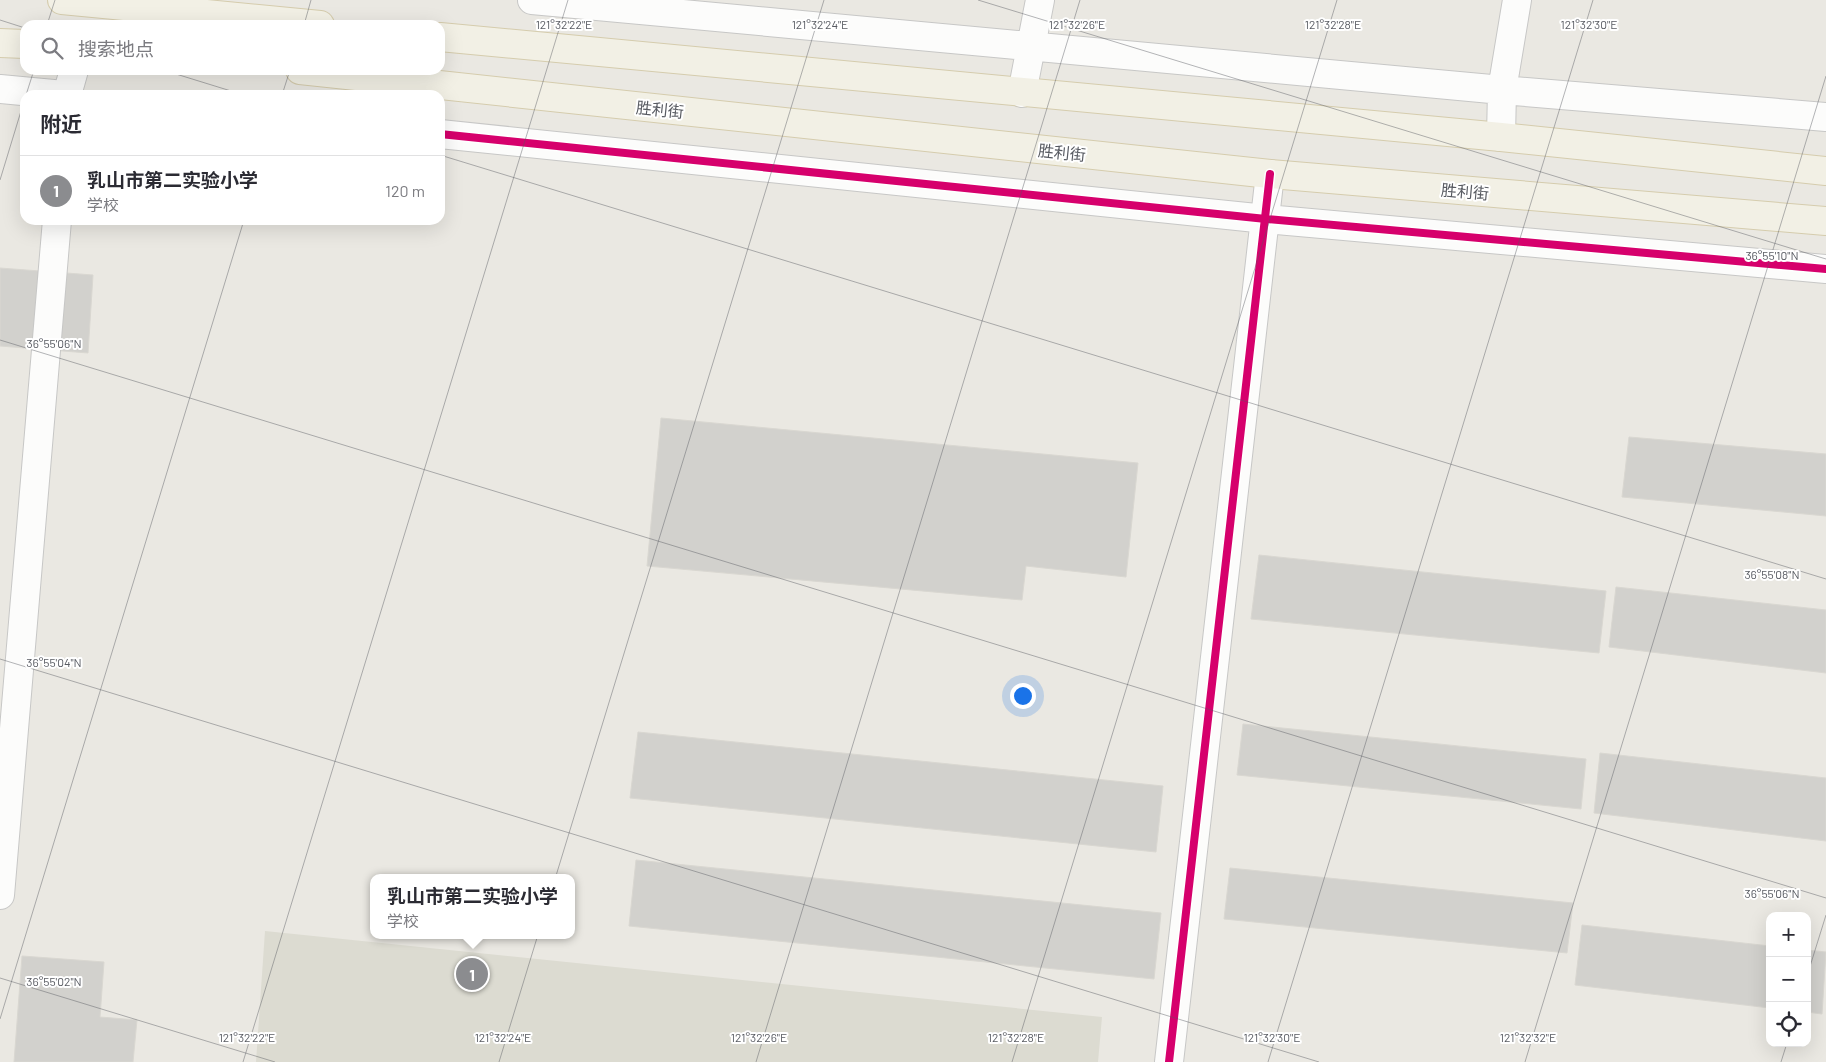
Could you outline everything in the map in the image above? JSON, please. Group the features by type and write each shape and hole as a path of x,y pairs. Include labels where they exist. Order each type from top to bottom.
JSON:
{"main road":[{"path":"62,0 268,20"},
{"path":"445,37 1501,137 1826,172"},
{"path":"0,43 20,44"},
{"name":"胜利街","path":"347,75 1270,174 1826,221"}],"street":[{"path":"532,0 1502,90 1826,117"},
{"path":"1022,93 1040,0"},
{"path":"1501,137 1502,90 1517,0"},
{"path":"68,90 73,75"},
{"path":"0,88 20,90"},
{"path":"445,135 1266,219 1826,268"},
{"path":"1169,1062 1270,174"},
{"path":"0,895 57,225"}],"shaded area":[{"path":"265,931 1102,1017 1098,1062 256,1062"}],"building":[{"path":"0,268 93,275 88,353 0,346"},
{"path":"661,418 1138,463 1126,577 1026,566 1022,600 647,566"},
{"path":"1629,437 1826,454 1826,516 1622,497"},
{"path":"1259,555 1606,591 1599,653 1251,619"},
{"path":"1616,587 1826,610 1826,673 1609,647"},
{"path":"1243,724 1586,759 1581,809 1237,775"},
{"path":"638,732 1163,786 1156,852 630,798"},
{"path":"1600,753 1826,778 1826,841 1594,813"},
{"path":"636,860 1161,913 1154,979 629,926"},
{"path":"1230,868 1573,903 1567,953 1224,919"},
{"path":"1582,925 1766,946 1766,1008 1575,985"},
{"path":"1811,950 1826,952 1822,1014 1811,1013"},
{"path":"22,956 104,962 100,1017 137,1020 133,1062 14,1062"}],"cycle path":[{"path":"445,135 1266,219 1826,269"},
{"path":"1169,1062 1270,174"}],"place":[{"name":"乳山市第二实验小学","path":"472,974"}]}
